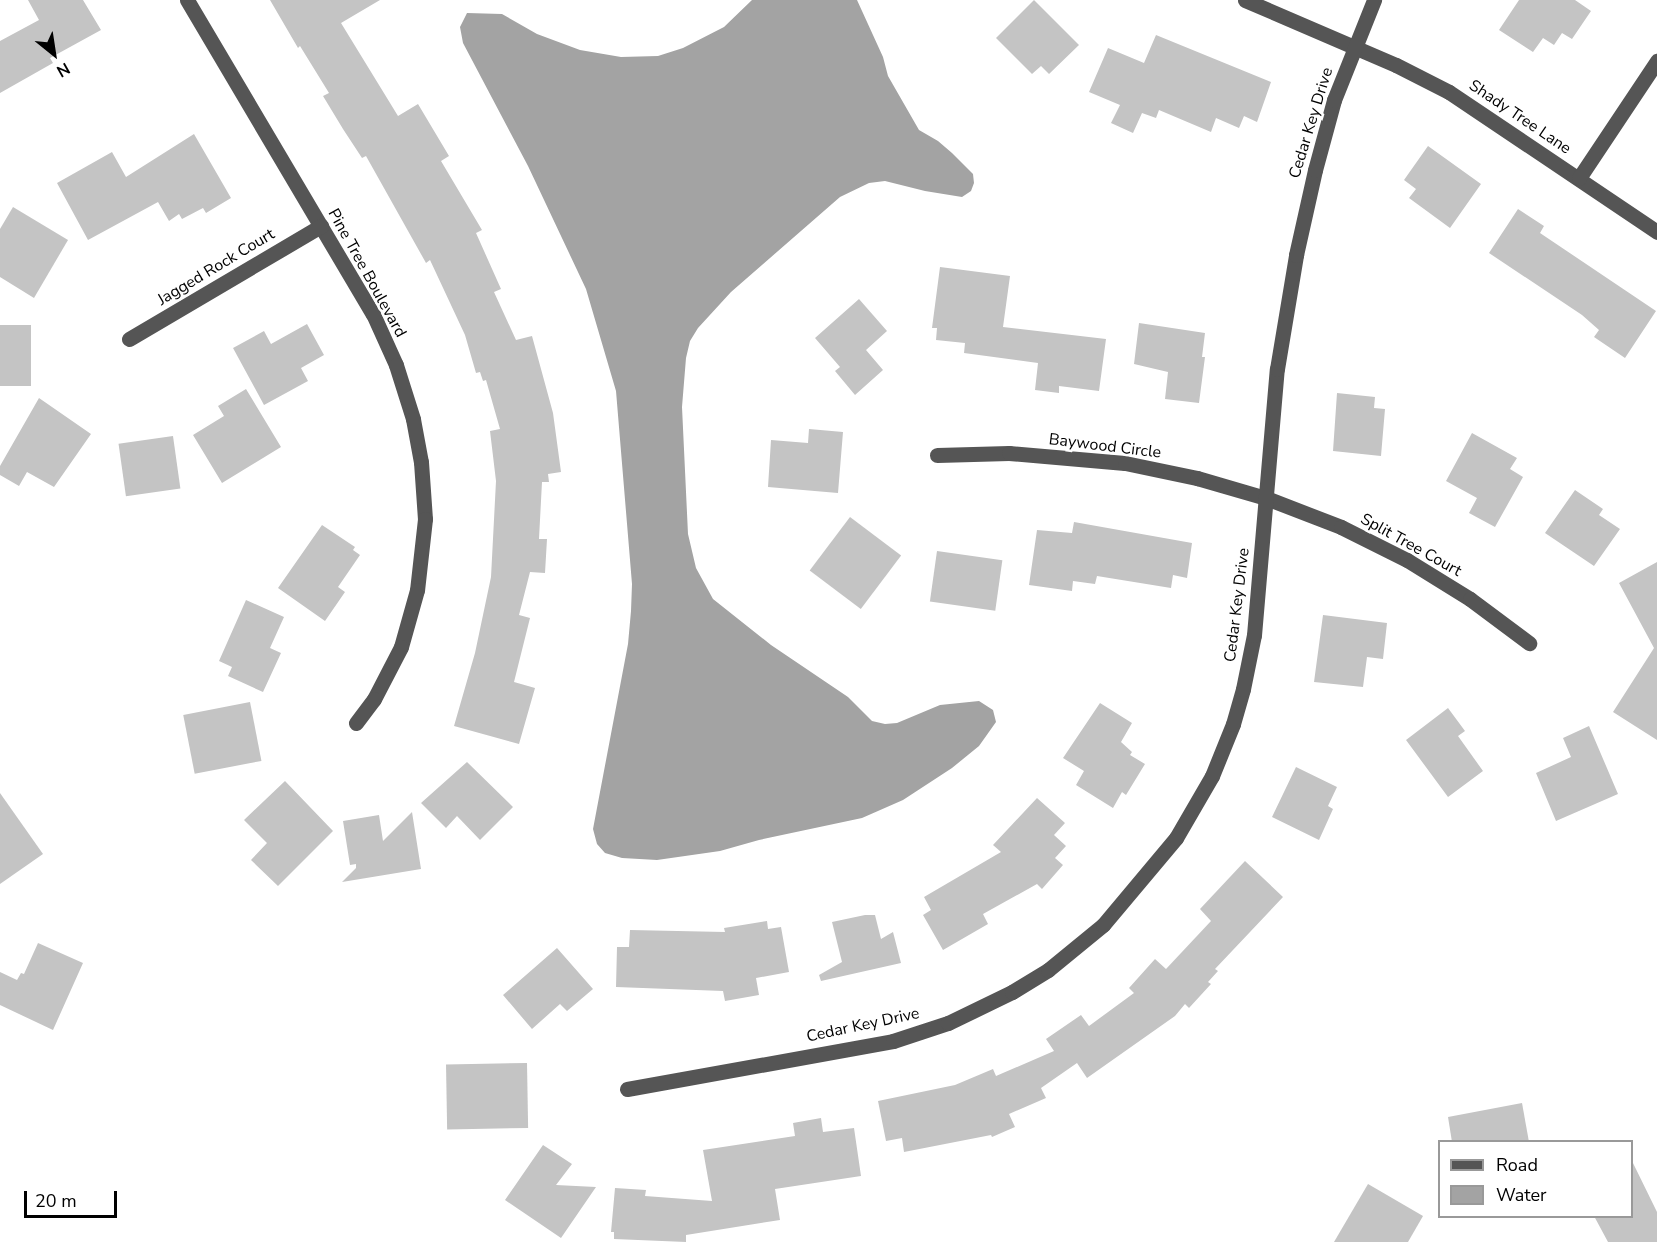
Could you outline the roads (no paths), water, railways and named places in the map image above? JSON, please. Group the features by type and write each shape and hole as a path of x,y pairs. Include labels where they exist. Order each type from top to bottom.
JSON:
{"street":[{"name":"Pine Tree Boulevard","path":"187,0 373,314 396,365 413,419 423,490 423,547 414,605 400,647 374,699 356,723"},
{"name":"Shady Tree Lane","path":"1245,0 1354,46 1449,92 1657,232"},
{"name":"Cedar Key Drive","path":"627,1089 893,1041 934,1028 1012,992 1048,970 1103,925 1176,838 1199,802 1228,738 1244,689 1254,635 1277,369 1296,255 1334,100 1374,0"},
{"path":"1578,178 1657,61"},
{"name":"Jagged Rock Court","path":"129,339 321,226"},
{"name":"Baywood Circle","path":"937,455 1009,453 1125,463 1197,478 1266,498"},
{"name":"Split Tree Court","path":"1266,498 1341,527 1407,560 1485,609 1529,643"}],"water":[{"path":"752,0 857,0 883,57 888,76 919,130 938,141 952,153 973,174 974,183 971,191 962,197 885,181 869,183 840,197 731,292 698,328 690,341 686,358 682,407 688,534 696,568 713,599 771,645 848,697 872,721 885,724 897,723 940,705 979,701 993,710 996,722 979,746 952,768 903,800 862,818 759,840 720,851 657,860 622,858 605,853 597,844 593,829 628,644 631,611 632,584 616,391 586,289 528,166 463,43 460,27 467,13 502,14 537,34 580,50 621,57 658,56 683,48 724,27"}]}
